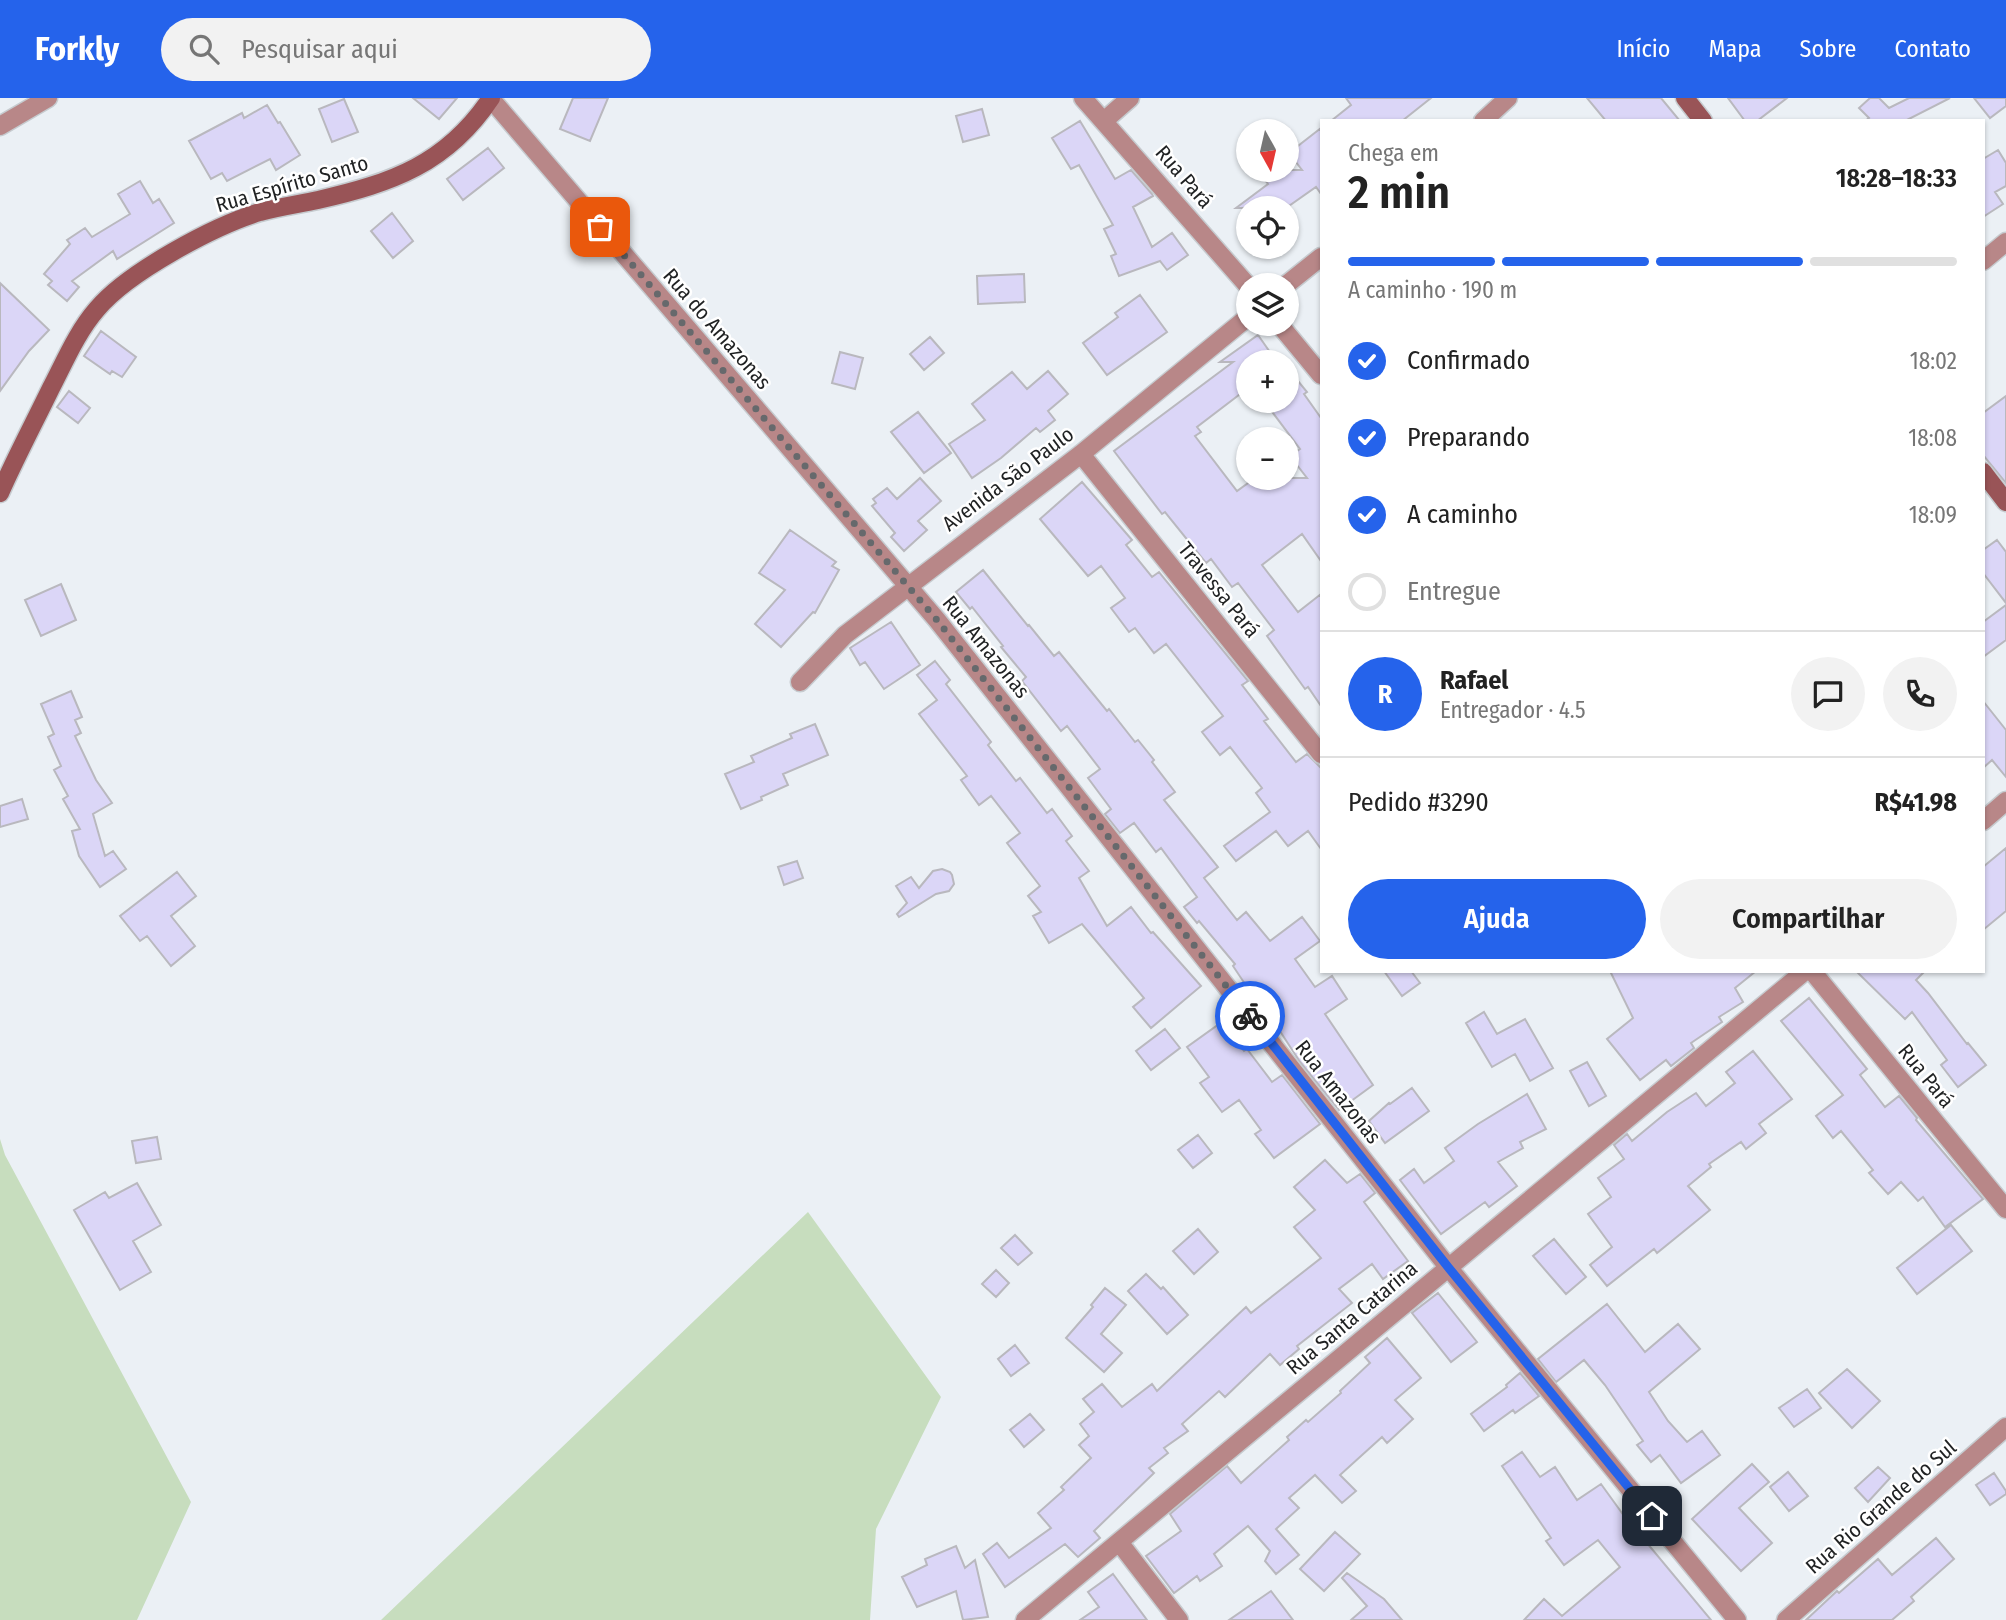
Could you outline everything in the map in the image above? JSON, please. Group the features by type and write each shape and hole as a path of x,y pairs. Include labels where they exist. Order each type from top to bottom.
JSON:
{"street":[{"path":"0,126 48,98"},
{"name":"Rua Pará","path":"1083,98 1237,273"},
{"path":"1105,120 1130,98"},
{"path":"1485,119 1508,98"},
{"path":"1685,98 1701,119"},
{"name":"Rua Espírito Santo","path":"0,493 72,346 97,308 136,276 210,232 261,212 396,177 429,161 452,145 491,99"},
{"name":"Rua do Amazonas","path":"491,99 908,588"},
{"path":"1985,259 2006,242"},
{"path":"1299,275 1320,258"},
{"name":"Avenida São Paulo","path":"800,682 845,635 1081,454 1236,327"},
{"path":"1289,336 1320,374"},
{"name":"Travessa Pará","path":"1081,454 1320,753"},
{"path":"1985,475 2006,502"},
{"name":"Rua Amazonas","path":"908,588 945,631 1448,1267 1737,1620"},
{"path":"1985,819 2006,801"},
{"name":"Rua Santa Catarina","path":"1025,1620 1803,973"},
{"name":"Rua Pará","path":"1814,973 2006,1209"},
{"name":"Rua Rio Grande do Sul","path":"1786,1620 2006,1427"},
{"path":"1119,1542 1179,1620"}],"green space":[{"path":"0,1139 5,1155 191,1502 137,1620 0,1620"},
{"path":"808,1212 941,1397 876,1529 870,1620 381,1620"}],"building":[{"path":"413,98 457,98 439,119"},
{"path":"573,98 608,98 590,141 560,129"},
{"path":"1346,98 1431,98 1405,119 1334,119 1351,105"},
{"path":"1587,98 1661,98 1678,119 1604,119"},
{"path":"1728,98 1787,98 1760,119 1744,119"},
{"path":"1870,98 1879,98 1889,108 1909,98 1950,98 1909,119 1868,119 1859,108"},
{"path":"1974,98 2006,98 2006,106 1990,118"},
{"path":"344,99 358,132 332,142 319,109"},
{"path":"267,105 300,155 276,170 270,159 227,181 222,173 211,179 189,141 242,113 244,118"},
{"path":"982,109 989,135 963,142 956,116"},
{"path":"1080,121 1115,179 1131,170 1152,194 1153,196 1133,207 1152,247 1172,233 1188,255 1167,270 1160,261 1119,276 1111,256 1116,254 1104,229 1113,225 1079,165 1071,169 1052,138"},
{"path":"1320,129 1320,193 1316,187 1299,199 1299,196 1252,196 1268,184 1266,182 1299,182 1299,170 1302,170 1299,166 1299,145"},
{"path":"488,148 504,168 463,200 447,179"},
{"path":"1998,150 2006,163 2006,186 1995,192 2003,204 1985,216 1985,158"},
{"path":"140,181 153,203 159,199 174,223 117,259 113,251 72,281 79,287 67,301 48,285 52,281 44,274 70,244 67,240 85,228 92,237 130,214 118,194"},
{"path":"392,213 413,241 393,258 371,231"},
{"path":"1024,274 1025,302 978,304 977,276"},
{"path":"0,283 49,330 29,351 0,391"},
{"path":"1140,295 1167,332 1107,375 1083,343 1118,317 1115,313"},
{"path":"101,331 136,357 122,377 112,371 110,374 84,356"},
{"path":"1257,336 1269,350 1237,350"},
{"path":"930,337 944,353 924,370 910,354"},
{"path":"1236,351 1236,397 1197,427 1201,432 1195,436 1237,491 1299,490 1299,478 1307,478 1299,468 1299,427 1284,427 1273,413 1299,413 1299,382 1320,417 1320,560 1302,534 1262,565 1298,612 1320,595 1320,705 1308,687 1305,689 1267,636 1274,630 1238,583 1232,587 1211,559 1206,563 1165,512 1162,514 1114,451 1233,362 1220,362"},
{"path":"840,352 863,358 855,389 832,383"},
{"path":"1048,371 1068,394 1048,411 1055,420 1040,432 1036,428 972,478 949,444 985,420 972,404 1012,372 1027,389"},
{"path":"69,391 90,408 78,423 57,407"},
{"path":"2006,396 2006,483 1985,457 1985,412"},
{"path":"918,412 951,453 924,473 891,432"},
{"path":"920,478 941,501 918,521 927,530 904,551 891,537 895,533 872,506 876,503 873,499 887,488 897,499"},
{"path":"1082,482 1132,540 1126,545 1152,577 1159,572 1248,681 1242,685 1268,719 1264,721 1296,762 1307,754 1320,767 1320,848 1308,831 1288,846 1276,831 1236,861 1224,846 1270,812 1256,793 1262,788 1230,747 1220,755 1202,732 1223,716 1166,644 1154,653 1135,628 1129,632 1111,608 1125,598 1101,566 1088,576 1040,519"},
{"path":"790,530 836,562 832,566 839,570 815,613 813,612 781,647 755,624 785,590 759,573"},
{"path":"1997,540 2006,552 2006,603 1985,576 1985,549"},
{"path":"983,570 1054,656 1059,652 1107,711 1109,709 1135,742 1138,740 1154,760 1152,762 1175,792 1164,800 1218,867 1204,878 1237,920 1246,912 1270,941 1302,917 1320,941 1295,959 1315,987 1332,976 1347,999 1325,1014 1373,1085 1339,1110 1300,1062 1265,1008 1255,999 1233,966 1235,964 1184,907 1197,897 1161,848 1156,852 1134,823 1120,833 1105,814 1111,809 1088,778 1100,769 1067,726 1061,731 1022,681 1026,677 1001,647 1003,646 972,607 970,609 956,592"},
{"path":"61,584 76,620 41,636 25,600"},
{"path":"2006,605 2006,640 1985,656 1985,621"},
{"path":"891,622 920,665 884,689 865,662 860,665 850,648"},
{"path":"935,661 950,680 946,684 991,742 988,745 1016,781 1020,778 1047,813 1052,809 1072,836 1066,841 1089,871 1079,878 1107,926 1131,907 1151,933 1153,932 1201,986 1151,1028 1133,1007 1144,998 1082,924 1049,943 1033,916 1041,912 1028,896 1040,886 1007,843 1020,833 991,796 979,805 961,780 967,776 919,714 937,700 917,675"},
{"path":"71,691 82,717 75,720 81,733 75,736 96,780 112,803 93,814 105,856 113,851 126,869 100,887 79,856 72,831 80,829 63,799 68,796 54,770 61,766 48,737 54,734 41,704"},
{"path":"1985,704 2006,730 2006,777 1992,760 1985,766"},
{"path":"815,724 828,755 783,774 788,785 741,809 725,774 754,762 751,756 792,738 790,734"},
{"path":"22,799 28,819 0,827 0,806"},
{"path":"2006,848 2006,911 1985,928 1985,865"},
{"path":"797,861 803,878 784,885 778,867"},
{"path":"942,869 952,875 954,884 949,891 936,894 899,917 897,914 907,903 896,886 911,877 919,888 933,871"},
{"path":"177,872 196,896 171,916 195,946 171,966 147,936 140,941 120,916"},
{"path":"1385,973 1412,973 1420,983 1402,996"},
{"path":"1611,973 1754,973 1735,988 1743,1002 1719,1017 1722,1022 1691,1043 1694,1048 1671,1066 1666,1060 1640,1080 1607,1039 1633,1018"},
{"path":"1858,973 1923,973 1916,980 1986,1065 1958,1087 1941,1065 1947,1060 1912,1012 1905,1019"},
{"path":"1809,998 1867,1069 1860,1075 1885,1107 1899,1096 1983,1199 1945,1227 1923,1197 1918,1201 1901,1182 1888,1194 1869,1173 1873,1170 1841,1131 1833,1138 1816,1116 1843,1095 1781,1021"},
{"path":"1484,1012 1497,1034 1525,1019 1553,1068 1530,1081 1515,1054 1492,1067 1466,1023"},
{"path":"1222,1022 1272,1082 1282,1075 1320,1124 1274,1158 1255,1134 1261,1130 1239,1100 1222,1112 1200,1083 1209,1077 1187,1047"},
{"path":"1165,1029 1180,1048 1151,1070 1136,1051"},
{"path":"1753,1051 1792,1099 1759,1124 1766,1133 1746,1149 1741,1142 1709,1164 1711,1167 1688,1186 1710,1210 1657,1253 1654,1249 1607,1286 1590,1265 1612,1247 1588,1214 1611,1197 1598,1178 1624,1159 1614,1145 1627,1134 1632,1141 1667,1112 1696,1093 1706,1106 1735,1083 1726,1072"},
{"path":"1587,1062 1606,1096 1589,1106 1570,1071"},
{"path":"1412,1088 1429,1111 1385,1143 1369,1121 1389,1103"},
{"path":"1527,1094 1546,1129 1520,1142 1523,1148 1498,1162 1517,1186 1489,1207 1485,1202 1441,1234 1400,1180 1414,1169 1424,1183 1454,1161 1445,1148"},
{"path":"1198,1135 1212,1153 1193,1168 1178,1150"},
{"path":"157,1137 161,1159 136,1163 132,1141"},
{"path":"1325,1160 1347,1183 1360,1174 1375,1193 1364,1202 1408,1261 1383,1279 1372,1264 1339,1289 1352,1303 1297,1346 1299,1349 1280,1365 1270,1354 1225,1397 1219,1391 1182,1424 1188,1431 1164,1448 1168,1453 1149,1468 1154,1473 1094,1531 1100,1538 1078,1557 1065,1544 1005,1587 983,1554 997,1543 1009,1558 1051,1528 1038,1513 1064,1490 1061,1487 1091,1458 1079,1445 1089,1436 1080,1424 1094,1412 1083,1399 1102,1384 1122,1407 1152,1384 1157,1391 1246,1307 1251,1313 1321,1258 1294,1227 1315,1210 1294,1187"},
{"path":"137,1183 161,1225 133,1241 151,1272 120,1290 74,1210 105,1192 109,1198"},
{"path":"1951,1225 1972,1251 1917,1294 1897,1268"},
{"path":"1198,1229 1218,1252 1194,1274 1173,1251"},
{"path":"1015,1235 1032,1253 1018,1265 1001,1248"},
{"path":"1554,1239 1586,1277 1566,1294 1533,1256"},
{"path":"996,1270 1009,1283 996,1297 982,1284"},
{"path":"1146,1274 1161,1289 1163,1287 1188,1315 1167,1334 1128,1291"},
{"path":"1105,1288 1126,1305 1101,1334 1122,1353 1104,1372 1066,1338 1093,1307 1091,1305"},
{"path":"1438,1293 1477,1342 1451,1362 1412,1313"},
{"path":"1607,1304 1645,1352 1678,1324 1700,1349 1649,1392 1668,1421 1687,1442 1702,1431 1720,1455 1681,1483 1660,1455 1651,1462 1637,1445 1643,1441 1605,1385 1584,1360 1556,1382 1538,1359"},
{"path":"1387,1338 1421,1378 1395,1400 1413,1419 1387,1443 1382,1437 1340,1475 1356,1491 1342,1503 1315,1475 1289,1498 1299,1508 1276,1529 1299,1555 1276,1574 1265,1561 1270,1551 1248,1526 1214,1554 1222,1566 1200,1581 1197,1576 1174,1593 1146,1556 1181,1531 1170,1514 1227,1466 1241,1483 1289,1440 1287,1437 1341,1393 1340,1391 1370,1363 1365,1357"},
{"path":"1015,1345 1029,1363 1011,1376 998,1359"},
{"path":"1847,1369 1880,1401 1852,1428 1819,1393"},
{"path":"1520,1373 1539,1396 1515,1413 1513,1410 1484,1431 1471,1414 1507,1387"},
{"path":"1807,1389 1821,1408 1794,1427 1779,1408"},
{"path":"1030,1414 1044,1430 1024,1447 1010,1430"},
{"path":"1522,1452 1540,1477 1555,1467 1577,1500 1601,1484 1640,1538 1642,1537 1711,1620 1524,1620 1544,1599 1562,1616 1620,1567 1598,1540 1564,1565 1546,1541 1551,1538 1502,1466"},
{"path":"1752,1464 1769,1482 1739,1508 1772,1543 1741,1571 1692,1519"},
{"path":"1878,1467 1890,1478 1868,1502 1855,1488"},
{"path":"1788,1472 1808,1496 1789,1511 1770,1487"},
{"path":"1994,1473 2006,1494 1990,1505 1976,1485"},
{"path":"1335,1532 1360,1554 1324,1591 1300,1569"},
{"path":"1936,1538 1954,1559 1911,1597 1914,1601 1892,1620 1806,1620 1878,1559 1892,1575"},
{"path":"956,1546 965,1568 975,1560 988,1617 963,1620 956,1591 917,1607 902,1577 927,1565 925,1559"},
{"path":"1347,1573 1384,1599 1402,1620 1351,1620 1367,1606 1342,1578"},
{"path":"1113,1574 1147,1620 1080,1620 1099,1607 1088,1592"},
{"path":"1271,1591 1293,1620 1229,1620"}],"way so far":[{"path":"600,227 937,620 1250,1016"}],"route":[{"path":"1250,1016 1448,1267 1652,1516"}]}
